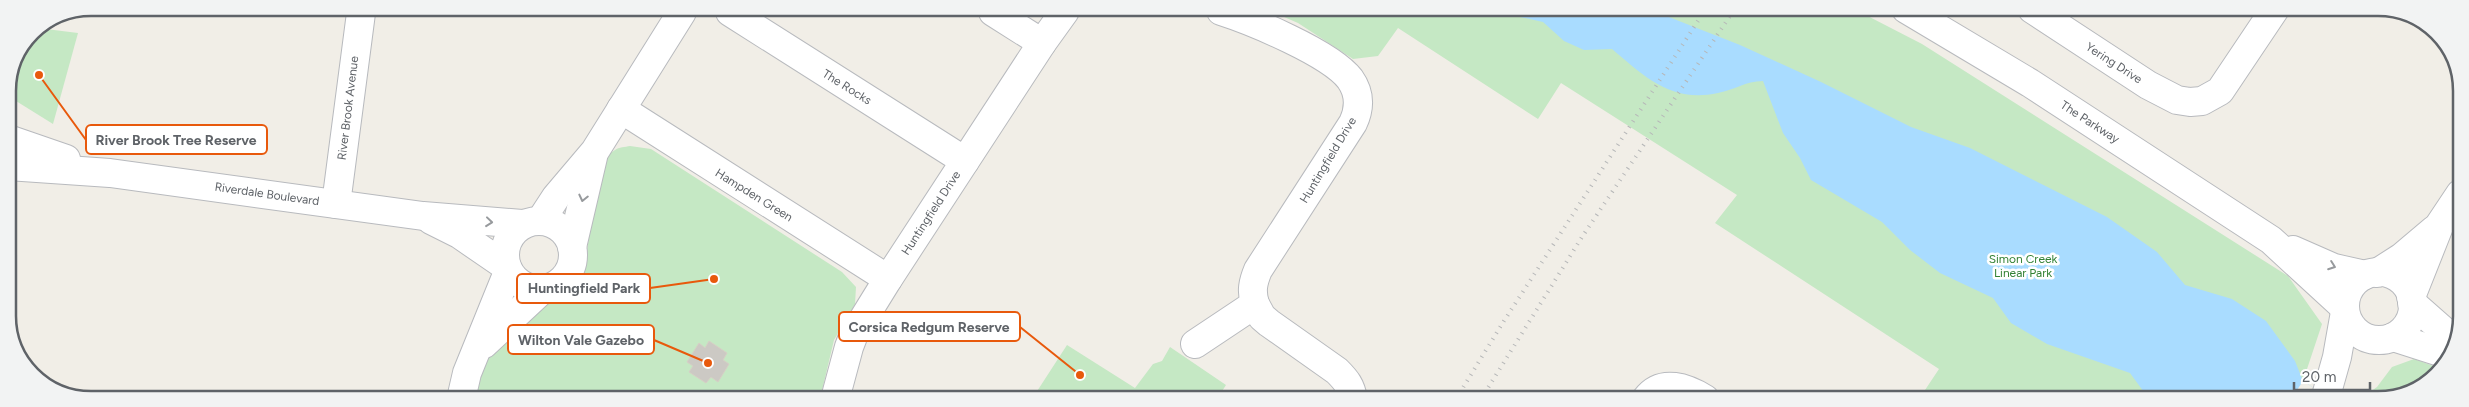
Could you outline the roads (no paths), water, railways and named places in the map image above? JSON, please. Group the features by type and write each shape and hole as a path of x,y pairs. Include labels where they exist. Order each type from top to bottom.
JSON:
{"street":[{"name":"River Brook Avenue","path":"336,204 361,16"},
{"path":"463,391 468,373 507,270 505,248 514,230 531,222 556,197 595,151 679,16"},
{"name":"The Rocks","path":"736,16 965,161"},
{"path":"998,16 1042,43"},
{"name":"Huntingfield Drive","path":"841,391 849,347 888,279 1061,16"},
{"name":"Huntingfield Drive","path":"1237,16 1286,38 1327,62 1350,80 1358,97 1358,106 1353,123 1258,270 1252,294 1255,304"},
{"name":"The Parkway","path":"1918,16 2030,83 2271,240 2334,268 2371,274"},
{"name":"Yering Drive","path":"2043,16 2154,88 2177,100 2202,101 2220,91 2271,16"},
{"name":"Hampden Green","path":"621,109 888,279"},
{"name":"Riverdale Boulevard","path":"16,142 110,174"},
{"path":"572,247 595,151"},
{"name":"Riverdale Boulevard","path":"16,167 110,174 423,216 531,222"},
{"path":"2330,391 2350,365 2384,338 2408,323 2412,314 2412,300 2440,224 2453,204"},
{"name":"Riverdale Boulevard","path":"423,216 459,234 507,270"},
{"path":"507,270 525,286 542,289 554,286 570,270 573,258 572,247 568,237 561,228 552,223 531,222"},
{"path":"2327,391 2337,358 2350,289 2371,274 2402,257 2440,224"},
{"name":"The Parkway","path":"2271,240 2345,310"},
{"path":"2371,274 2388,274 2399,279 2412,300 2450,336"},
{"path":"477,350 515,312 542,289"},
{"path":"1195,344 1255,304 1262,317 1268,323 1321,357 1347,380 1352,391"},
{"path":"2345,310 2349,322 2355,331 2443,353"},
{"path":"1656,391 1670,386 1681,387 1689,391"}],"water":[{"path":"1666,16 1740,45 1821,82 1911,127 1970,148 2107,217 2157,252 2185,285 2232,299 2266,321 2295,361 2303,381 2319,391 2143,391 2130,373 2047,344 2011,323 1993,298 1940,273 1910,250 1882,222 1811,180 1800,158 1783,133 1763,81 1751,82 1724,92 1701,95 1673,91 1648,78 1612,49 1584,50 1564,41 1543,22 1520,17"}],"railway":[{"path":"1461,391 1502,324 1701,16"},
{"path":"1486,391 1582,237 1730,16"}],"place":[{"name":"River Brook Tree Reserve","path":"39,75"},
{"name":"Huntingfield Park","path":"714,279"},
{"name":"Wilton Vale Gazebo","path":"708,363"},
{"name":"Corsica Redgum Reserve","path":"1080,375"}],"park label":[{"name":"Simon Creek Linear Park","path":"2023,266"}]}
